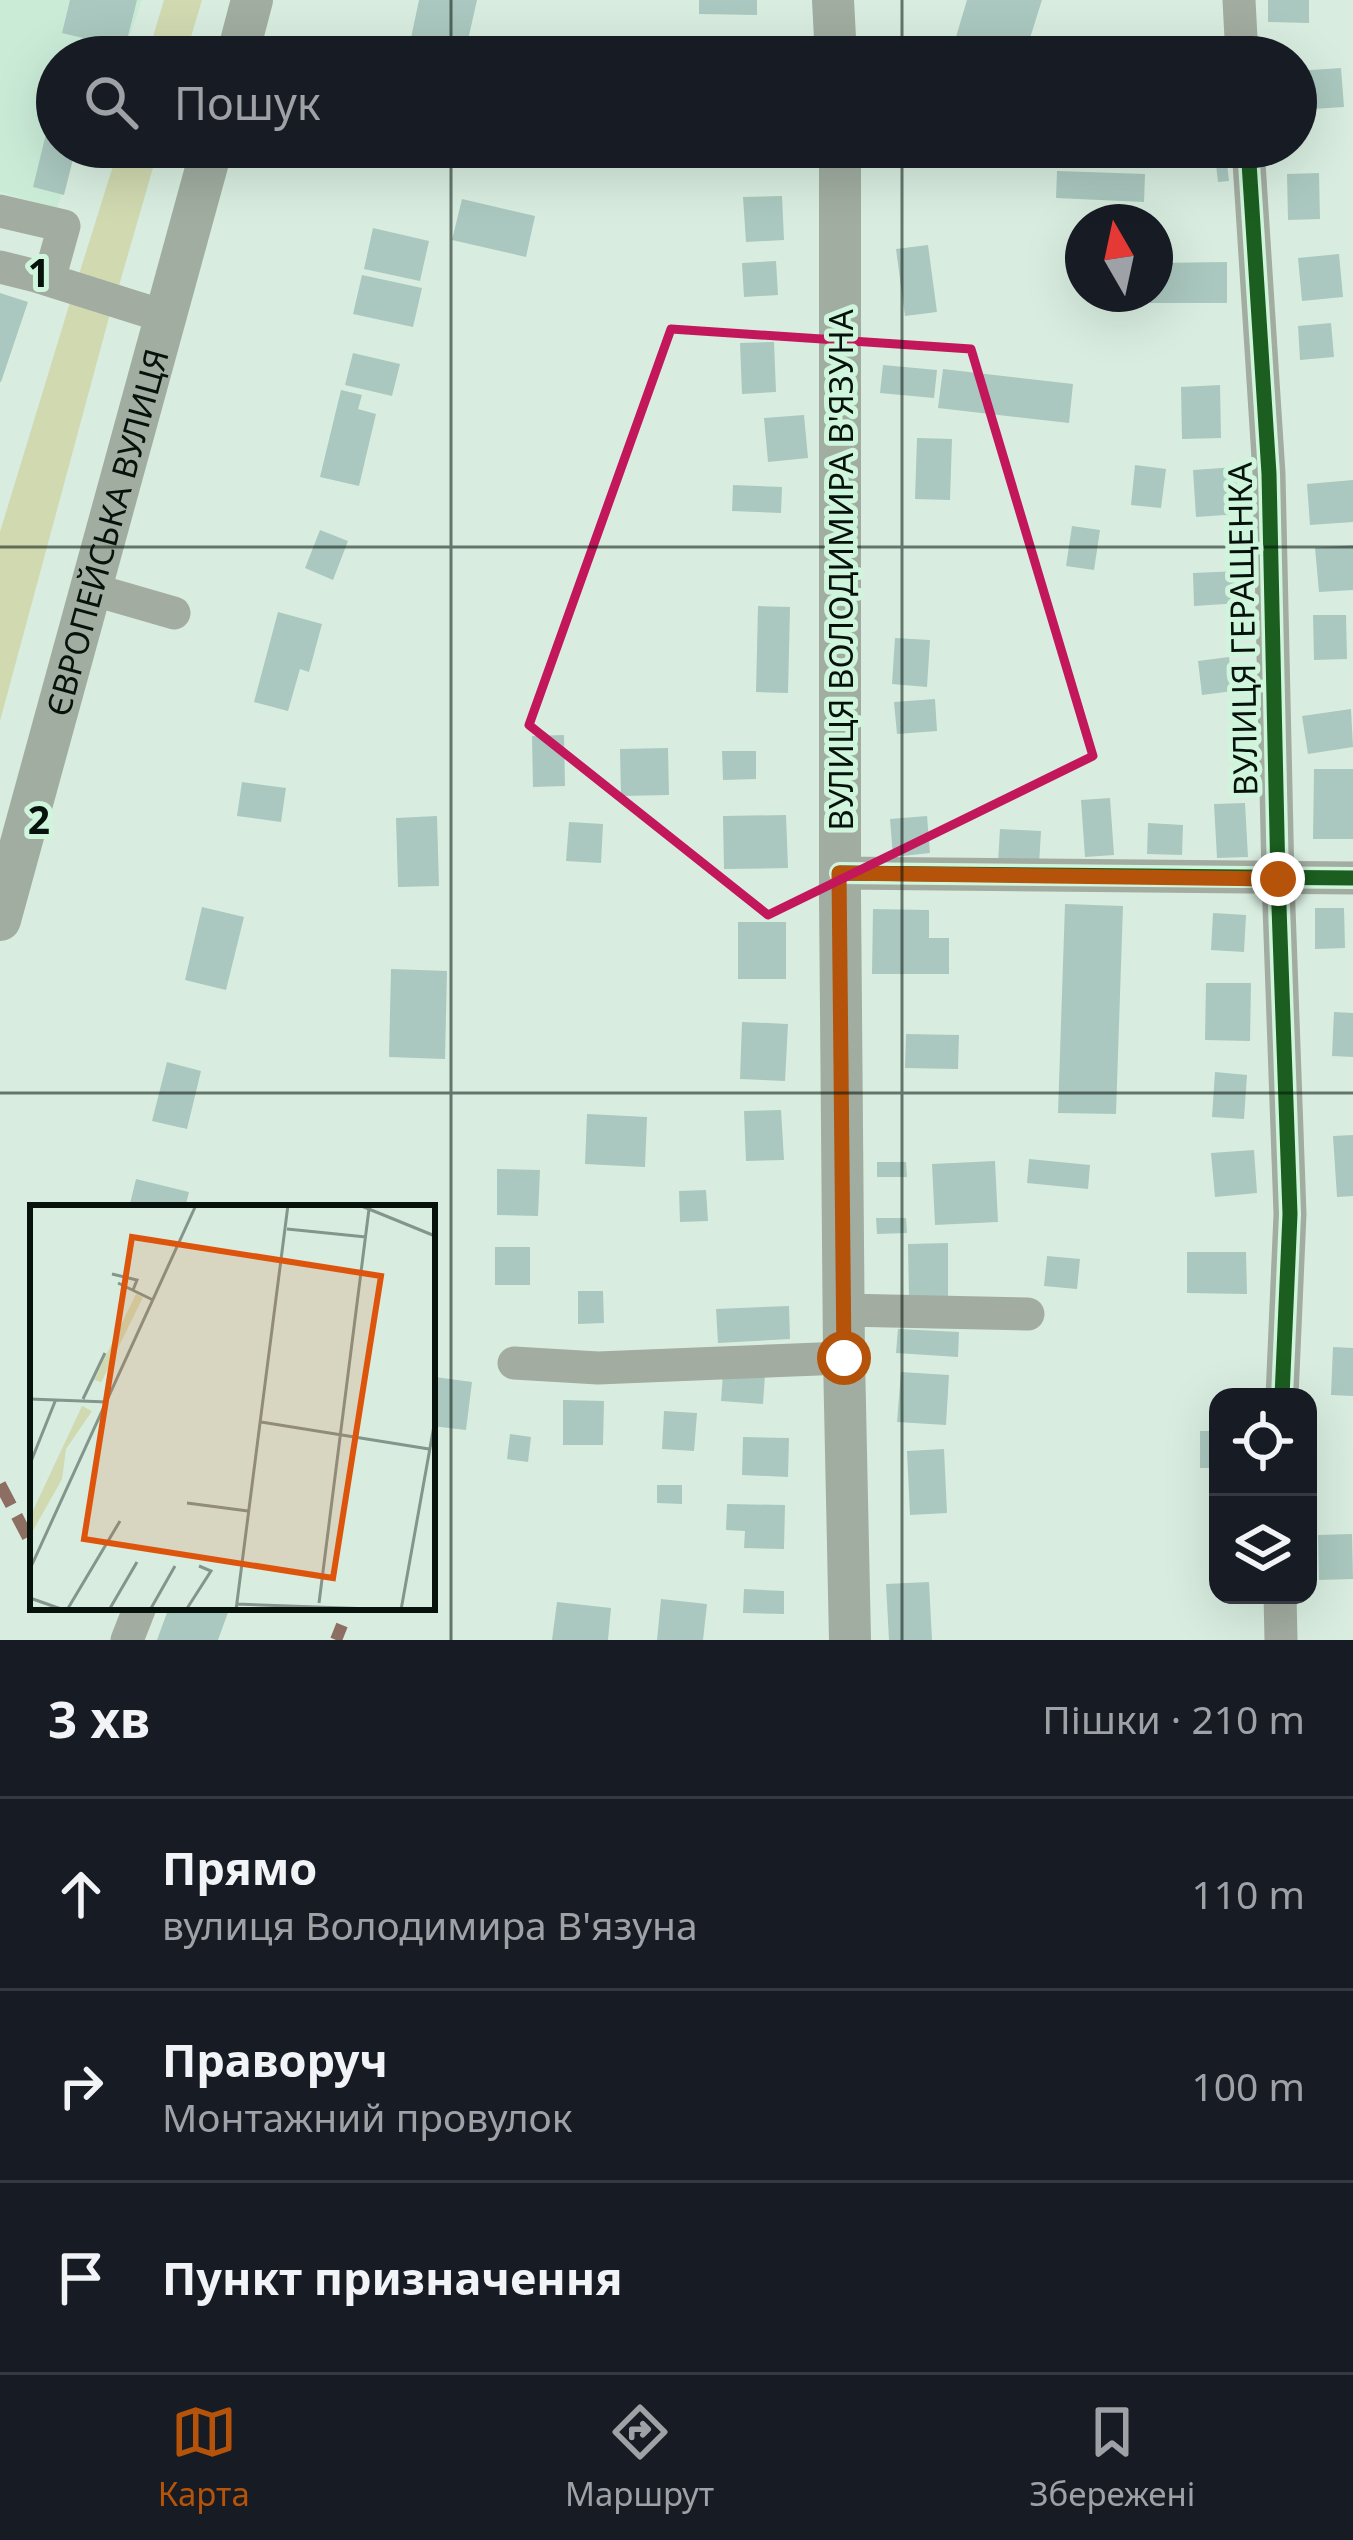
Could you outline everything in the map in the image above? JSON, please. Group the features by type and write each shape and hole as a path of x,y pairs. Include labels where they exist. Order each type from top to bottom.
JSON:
{"main road":[{"path":"243,36 252,0"},
{"path":"833,0 835,36"},
{"name":"ЄВРОПЕЙСЬКА ВУЛИЦЯ","path":"2,906 206,168"},
{"name":"ВУЛИЦЯ ВОЛОДИМИРА В'ЯЗУНА","path":"840,168 839,873 850,1640"}],"street":[{"path":"1240,0 1241,36"},
{"name":"ВУЛИЦЯ ГЕРАЩЕНКА","path":"1249,168 1269,474 1291,1214 1282,1388"},
{"path":"0,211 64,226 49,280"},
{"path":"0,267 166,317"},
{"path":"91,589 174,613"},
{"path":"839,873 1353,878"},
{"path":"843,1310 1028,1314"},
{"path":"514,1363 598,1368 844,1358"},
{"path":"1280,1604 1281,1640"},
{"path":"127,1640 139,1610"}],"highlighted area":[{"path":"671,329 971,349 1093,756 768,915 529,725"}],"shaded area":[{"path":"0,0 142,0 130,36 36,36 36,168 70,168 57,209 0,192"},
{"path":"164,0 202,0 191,36 153,36"},
{"path":"112,168 153,168 116,296 76,284"},
{"path":"71,299 111,310 0,721 0,532"}],"building":[{"path":"70,0 137,0 128,36 62,33"},
{"path":"419,0 477,0 469,36 411,36"},
{"path":"699,0 757,0 757,15 699,14"},
{"path":"967,0 1042,0 1031,36 956,36"},
{"path":"1268,0 1309,0 1309,23 1268,22"},
{"path":"1341,68 1344,107 1317,109 1317,70"},
{"path":"38,168 71,168 64,195 33,187"},
{"path":"1216,168 1227,168 1229,181 1218,182"},
{"path":"1057,171 1145,174 1144,202 1056,198"},
{"path":"1319,173 1320,219 1288,220 1287,174"},
{"path":"782,196 784,240 746,242 743,197"},
{"path":"462,199 535,216 526,257 452,240"},
{"path":"373,228 429,241 420,281 364,269"},
{"path":"928,245 937,312 905,316 896,249"},
{"path":"1339,254 1343,297 1302,301 1298,258"},
{"path":"776,261 778,295 744,297 742,263"},
{"path":"1227,262 1227,303 1173,303 1173,263"},
{"path":"362,275 422,288 413,327 353,314"},
{"path":"0,293 28,302 1,382 0,382"},
{"path":"1331,323 1334,357 1300,360 1298,326"},
{"path":"774,342 776,392 742,394 740,343"},
{"path":"353,353 400,364 392,396 345,385"},
{"path":"883,365 937,370 934,398 880,393"},
{"path":"943,369 1073,384 1069,423 938,408"},
{"path":"1220,385 1221,438 1182,439 1181,387"},
{"path":"341,390 362,395 358,409 376,414 359,486 320,477"},
{"path":"804,415 808,458 768,462 764,418"},
{"path":"917,438 952,439 950,500 915,499"},
{"path":"1135,465 1166,469 1161,508 1131,505"},
{"path":"1236,467 1239,514 1196,517 1193,470"},
{"path":"1353,480 1353,522 1310,525 1307,484"},
{"path":"733,485 782,487 781,513 732,511"},
{"path":"1072,526 1100,530 1094,570 1066,566"},
{"path":"320,530 348,541 333,580 305,568"},
{"path":"1353,545 1353,590 1319,592 1315,548"},
{"path":"1239,571 1240,603 1194,606 1193,573"},
{"path":"758,606 790,607 788,693 756,692"},
{"path":"278,612 322,624 309,672 300,669 288,711 254,702"},
{"path":"1313,615 1346,615 1347,659 1314,660"},
{"path":"895,638 930,640 927,687 892,684"},
{"path":"1229,657 1233,691 1202,695 1198,661"},
{"path":"935,699 937,731 897,734 894,702"},
{"path":"1351,709 1353,747 1308,754 1302,716"},
{"path":"564,735 565,786 533,787 532,736"},
{"path":"668,748 669,795 621,796 620,749"},
{"path":"722,751 756,751 756,779 723,780"},
{"path":"1314,769 1353,769 1353,839 1313,839"},
{"path":"242,782 286,788 281,822 237,816"},
{"path":"1110,798 1114,855 1085,857 1081,800"},
{"path":"1245,803 1248,857 1217,858 1214,804"},
{"path":"786,815 788,868 724,869 723,816"},
{"path":"437,816 439,886 398,887 396,818"},
{"path":"927,816 930,853 893,857 890,819"},
{"path":"569,822 603,824 601,863 566,861"},
{"path":"1148,823 1183,825 1182,855 1147,854"},
{"path":"1000,829 1041,831 1039,865 998,863"},
{"path":"1065,904 1123,906 1116,1114 1058,1113"},
{"path":"202,907 244,917 226,990 185,980"},
{"path":"1315,908 1344,908 1345,948 1315,949"},
{"path":"873,909 929,910 929,938 949,938 949,974 872,974"},
{"path":"1213,913 1246,915 1244,952 1211,950"},
{"path":"738,922 786,922 786,979 738,979"},
{"path":"391,969 447,971 445,1059 389,1057"},
{"path":"1206,983 1251,983 1250,1041 1205,1040"},
{"path":"1334,1012 1353,1013 1353,1057 1332,1056"},
{"path":"742,1022 788,1024 785,1081 740,1079"},
{"path":"906,1034 959,1035 958,1069 905,1068"},
{"path":"167,1062 201,1071 187,1129 152,1121"},
{"path":"1215,1072 1247,1075 1244,1119 1212,1117"},
{"path":"781,1110 784,1160 746,1161 744,1111"},
{"path":"587,1114 647,1117 645,1167 585,1164"},
{"path":"1353,1135 1353,1196 1337,1197 1333,1136"},
{"path":"1254,1150 1257,1193 1215,1197 1211,1153"},
{"path":"1029,1159 1090,1165 1088,1189 1027,1183"},
{"path":"995,1161 998,1222 935,1225 932,1164"},
{"path":"877,1162 906,1162 907,1177 877,1177"},
{"path":"497,1169 540,1170 538,1216 497,1215"},
{"path":"136,1179 189,1192 186,1205 130,1205"},
{"path":"706,1190 708,1221 680,1222 679,1191"},
{"path":"876,1218 906,1218 907,1233 877,1234"},
{"path":"948,1243 948,1299 909,1299 908,1244"},
{"path":"495,1247 530,1247 530,1285 495,1285"},
{"path":"1187,1252 1246,1252 1247,1294 1187,1293"},
{"path":"1047,1256 1080,1259 1077,1289 1044,1286"},
{"path":"578,1291 603,1291 604,1323 578,1324"},
{"path":"789,1306 790,1339 718,1343 716,1309"},
{"path":"898,1329 959,1332 958,1357 896,1353"},
{"path":"1333,1347 1353,1348 1353,1396 1331,1395"},
{"path":"901,1372 949,1375 946,1425 897,1422"},
{"path":"723,1373 765,1375 763,1404 721,1401"},
{"path":"435,1377 472,1382 466,1430 435,1426"},
{"path":"563,1400 604,1401 603,1445 563,1445"},
{"path":"664,1411 697,1413 694,1451 662,1449"},
{"path":"1200,1431 1209,1431 1209,1468 1200,1468"},
{"path":"510,1434 531,1437 528,1462 507,1459"},
{"path":"743,1437 789,1438 788,1477 742,1475"},
{"path":"944,1449 947,1513 910,1515 907,1451"},
{"path":"657,1485 682,1485 682,1504 657,1503"},
{"path":"727,1504 785,1505 784,1549 744,1548 745,1531 726,1530"},
{"path":"1352,1534 1353,1579 1319,1580 1318,1535"},
{"path":"929,1582 932,1640 889,1640 886,1584"},
{"path":"744,1589 784,1591 784,1614 743,1613"},
{"path":"661,1599 707,1604 703,1640 657,1640"},
{"path":"557,1602 611,1608 608,1640 552,1640"},
{"path":"168,1610 229,1610 218,1640 157,1640"}],"marked path":[{"path":"0,1484 30,1541"},
{"path":"336,1640 342,1625"}],"cycle path":[{"path":"1249,168 1269,474 1290,1214 1282,1388"},
{"path":"840,873 1353,878"}],"route":[{"path":"844,1358 839,873 1278,879"}]}
